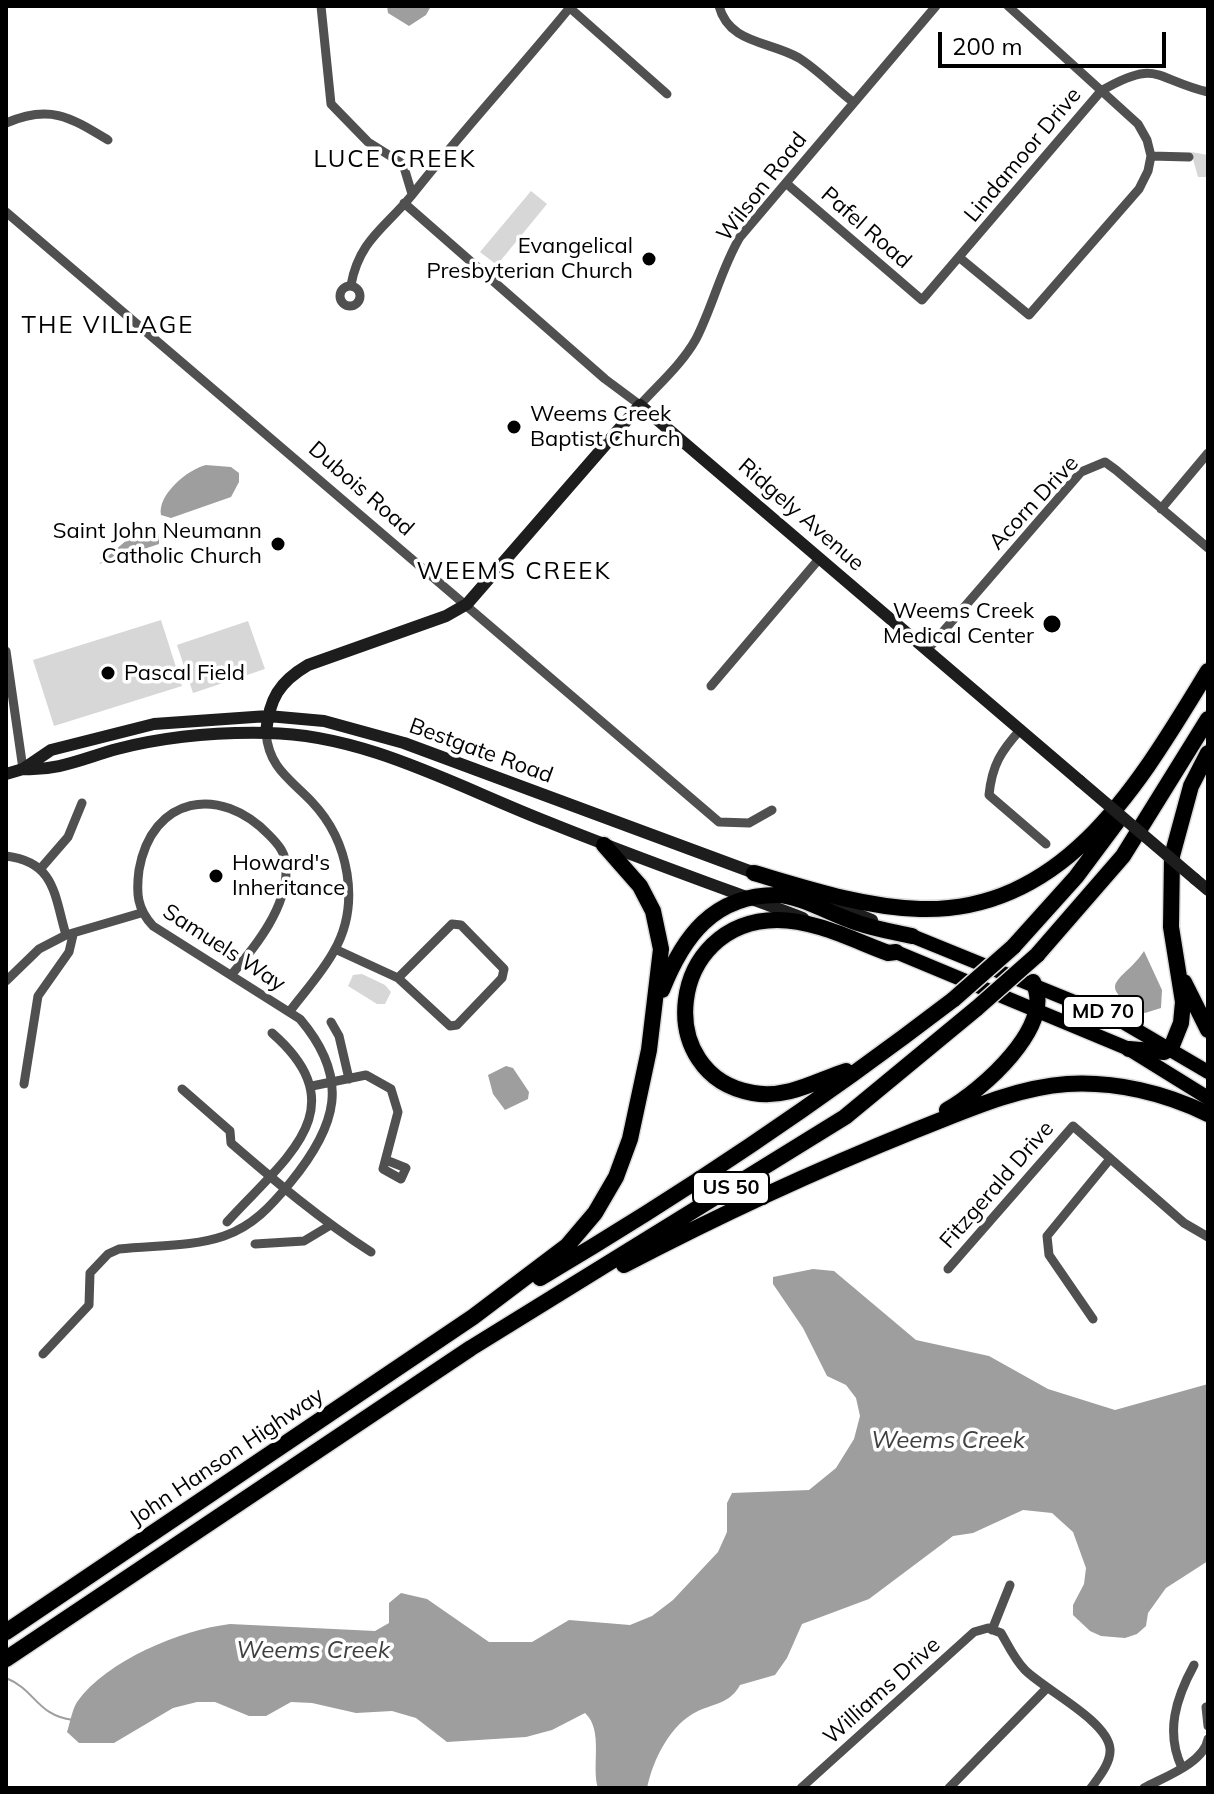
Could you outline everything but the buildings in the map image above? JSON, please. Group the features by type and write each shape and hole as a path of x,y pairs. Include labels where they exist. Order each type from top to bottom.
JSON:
{"highway":[{"path":"754,873 848,899 922,909 960,906 1004,895 1036,882 1090,839 1136,784 1208,671"},
{"name":"US 50","path":"473,1317 618,1232 871,1063 954,999 1013,947 1076,877 1167,753 1208,684"},
{"name":"US 50","path":"471,1348 845,1117 977,1008 1037,955 1123,856 1208,719"},
{"path":"1129,1049 1150,1053 1171,1048 1181,1023 1183,1002 1174,959 1172,856 1191,786 1208,753"},
{"path":"473,1317 567,1246 602,1201 630,1139 656,1006 661,949 653,911 640,886 604,845"},
{"path":"656,1006 684,941 703,922 751,899 780,894 858,923 912,936"},
{"path":"871,1063 778,1094 735,1088 712,1073 690,1041 684,1022 689,982 715,940 737,927 763,921 807,925 888,953 896,952"},
{"path":"1174,959 1208,1030"},
{"path":"871,1149 979,1089 1011,1056 1037,1009 1039,1001 1033,982"},
{"path":"471,1348 702,1224 871,1149 998,1099 1068,1084 1128,1087 1208,1114"},
{"name":"John Hanson Highway","path":"6,1632 473,1317"},
{"name":"John Hanson Highway","path":"6,1659 471,1348"}],"main road":[{"name":"Ridgely Avenue","path":"640,405 1208,890"},
{"path":"266,733 274,693 289,677 308,665 446,616 467,604 640,405"},
{"name":"Bestgate Road","path":"6,774 23,769 51,750 142,726 193,718 268,716 324,721 404,743 754,873 912,936"},
{"name":"Bestgate Road","path":"23,769 51,770 118,749 180,738 266,733 316,738 372,751 604,845 896,952"},
{"name":"MD 70","path":"912,936 1033,982 1121,1021 1208,1072"},
{"name":"MD 70","path":"896,952 1129,1049 1208,1098"}],"street":[{"path":"321,6 331,104 368,142 403,164 427,173"},
{"path":"719,6 730,29 744,38 784,49 853,102"},
{"name":"Wilson Road","path":"640,405 686,355 733,249 936,6"},
{"path":"960,258 1029,315 1139,189 1151,156 1138,124 1008,6"},
{"path":"351,285 368,242 386,218 412,194 570,7 667,94"},
{"name":"Lindamoor Drive","path":"922,300 1101,91 1133,73 1156,71 1208,92"},
{"path":"6,123 25,115 64,115 108,140"},
{"path":"1151,156 1189,157"},
{"path":"403,164 412,194"},
{"name":"Pafel Road","path":"787,184 922,300"},
{"name":"Ridgely Avenue","path":"404,203 605,379 640,405"},
{"name":"Dubois Road","path":"6,212 719,822 749,823 772,810"},
{"path":"1208,453 1161,509 1208,548"},
{"name":"Acorn Drive","path":"928,649 1087,467 1105,462 1161,509"},
{"path":"711,686 819,559"},
{"path":"6,651 23,769"},
{"path":"1021,729 997,755 991,772 989,795 1046,844"},
{"path":"266,733 269,753 277,770 315,805 337,839 348,874 348,903 335,949 290,1011"},
{"path":"42,867 68,837 82,803"},
{"path":"6,981 39,949 70,935 141,913 138,877 143,848 159,821 180,808 199,803 242,812 280,846 286,866 274,913 260,940 232,974"},
{"path":"6,856 24,858 42,867 70,935 69,952 38,996 24,1084"},
{"name":"Samuels Way","path":"141,913 153,926 290,1011 319,1041 332,1082"},
{"path":"335,949 398,978 441,1020 457,1025 502,978 504,969 461,925 452,924 398,978"},
{"path":"331,1022 339,1036 349,1079"},
{"path":"227,1222 269,1176 308,1123 313,1105 312,1086 295,1054 272,1033"},
{"path":"312,1086 366,1075 378,1079 395,1097 398,1112 386,1160"},
{"path":"43,1354 89,1305 90,1273 108,1254 119,1249 223,1236 255,1220 286,1188 326,1132 332,1107 332,1082"},
{"path":"182,1089 230,1131 231,1143 269,1176 329,1226 371,1252"},
{"name":"Fitzgerald Drive","path":"948,1269 1073,1126 1110,1159"},
{"path":"1093,1319 1049,1255 1047,1236 1110,1159 1184,1223 1208,1237"},
{"path":"255,1244 304,1241 329,1226"},
{"path":"1010,1585 992,1630 1001,1633 1021,1666 1046,1689 1101,1727 1110,1748 1106,1767 1091,1788"},
{"name":"Williams Drive","path":"801,1788 974,1632 992,1630"},
{"path":"1182,1768 1171,1733 1184,1683 1194,1665"},
{"path":"949,1788 1046,1689"},
{"path":"1206,1707 1208,1726"},
{"path":"1144,1788 1182,1768 1207,1747 1208,1739"}],"shaded area":[{"path":"1191,152 1208,155 1208,177 1198,177"},
{"path":"531,191 547,204 497,265 480,252"},
{"name":"Pascal Field","path":"161,620 182,686 54,726 33,660"},
{"path":"248,621 265,669 193,693 177,645"},
{"path":"362,974 385,985 391,992 385,1004 377,1004 348,986 353,975"}],"water":[{"path":"387,6 431,6 426,15 409,26 388,13"},
{"path":"206,465 231,467 239,473 239,482 231,497 171,518 161,515 164,499 175,484"},
{"path":"152,525 159,536 159,544 99,564 143,526"},
{"path":"1144,951 1162,990 1161,1008 1145,1013 1128,1003 1115,988 1116,982"},
{"path":"506,1066 513,1068 529,1092 528,1099 505,1110 493,1094 488,1075"},
{"name":"Weems Creek","path":"813,1269 834,1271 916,1340 989,1356 1048,1389 1115,1410 1208,1384 1208,1561 1166,1588 1148,1613 1146,1626 1137,1634 1125,1638 1101,1636 1090,1631 1073,1615 1073,1605 1084,1584 1086,1568 1073,1532 1052,1513 1023,1510 973,1533 953,1536 869,1599 802,1624 787,1658 775,1675 740,1685 727,1699 688,1717 664,1744 647,1788 598,1788 596,1739 591,1720 585,1713 552,1730 526,1737 447,1742 416,1718 392,1711 356,1713 312,1703 291,1702 266,1716 249,1716 215,1702 197,1702 173,1708 114,1743 79,1743 67,1732 77,1702 107,1673 168,1640 211,1627 230,1624 375,1631 389,1623 389,1603 401,1593 427,1599 489,1642 532,1642 569,1620 630,1625 652,1616 673,1600 718,1552 727,1532 727,1503 732,1493 809,1490 836,1468 854,1439 860,1416 856,1398 846,1385 827,1376 803,1328 773,1284 773,1277"}],"waterway":[{"name":"Weems Creek","path":"6,1678 24,1689 43,1708 73,1720"}],"place":[{"name":"Evangelical Presbyterian Church","path":"649,259"},
{"name":"Weems Creek Baptist Church","path":"514,427"},
{"name":"Saint John Neumann Catholic Church","path":"278,544"},
{"name":"Weems Creek Medical Center","path":"1052,624"},
{"name":"Pascal Field","path":"108,673"},
{"name":"Howard's Inheritance","path":"216,876"}],"district":[{"name":"LUCE CREEK","path":"395,160"},
{"name":"THE VILLAGE","path":"108,326"},
{"name":"WEEMS CREEK","path":"514,572"}]}
